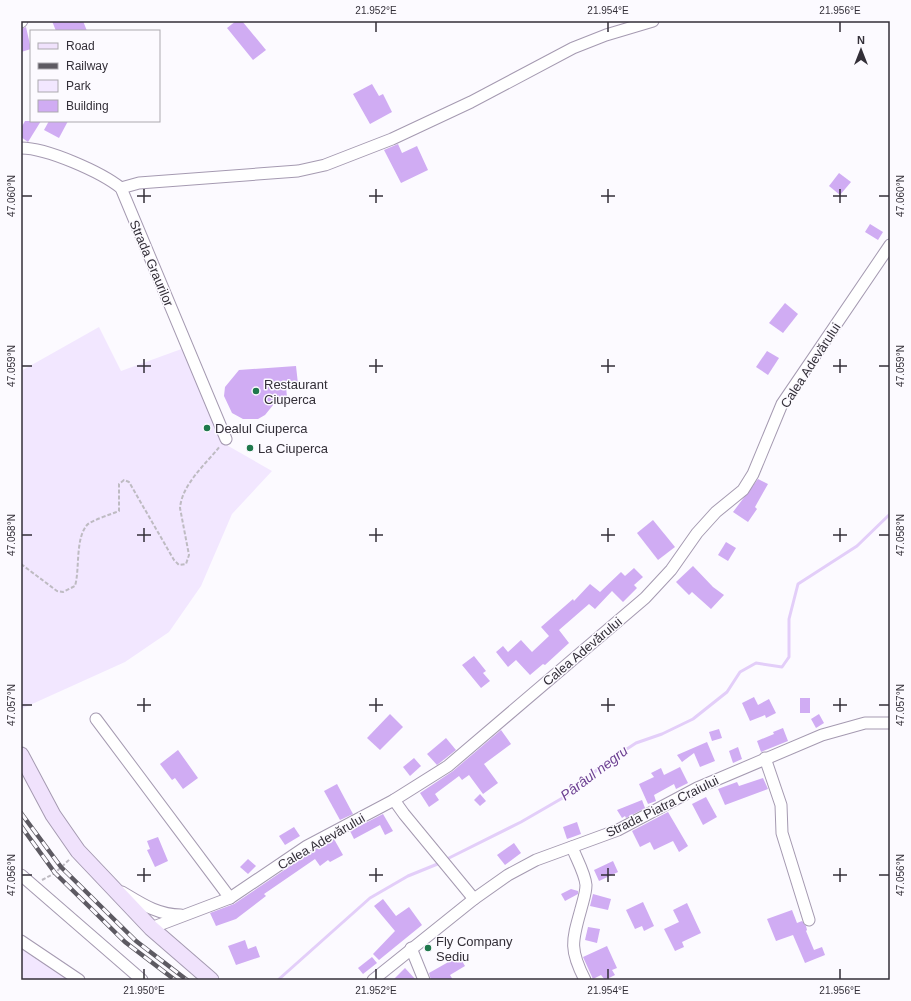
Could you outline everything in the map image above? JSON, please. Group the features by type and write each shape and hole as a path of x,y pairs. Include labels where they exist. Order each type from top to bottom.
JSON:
{"main road":[{"path":"21,755 53,815 78,851 114,887 151,928 211,980"}],"street":[{"path":"121,188 139,182 298,171 325,165 392,139 471,102 573,48 606,35 653,21"},
{"name":"Strada Graurilor","path":"21,148 50,154 108,177 121,188 226,439"},
{"name":"Calea Adevărului","path":"151,928 230,898 307,846 394,800 448,766 645,598 671,570 697,533 716,512 743,490 753,474 782,404 890,246"},
{"path":"96,719 230,898"},
{"name":"Strada Piatra Craiului","path":"373,980 474,899 508,875 536,860 618,830 697,788 822,735 865,723 890,723"},
{"path":"765,758 781,805 782,833 809,920"},
{"path":"394,800 474,899"},
{"path":"572,847 586,884 573,937 573,948 576,963 585,980"},
{"path":"21,875 142,980"},
{"path":"114,887 152,910 170,915 186,915"},
{"path":"21,941 80,980"},
{"path":"411,948 424,980"}],"path":[{"path":"21,564 57,591 63,592 75,586 78,577 81,537 88,524 119,511 120,484 124,480 129,482 174,560 179,565 186,564 189,555 180,502 186,489 226,439"},
{"path":"32,885 55,873 78,851"}],"green space":[{"path":"99,327 121,371 187,347 223,443 272,471 232,514 201,586 169,632 125,662 21,709 21,371"},
{"path":"21,948 71,980 21,980"}],"building":[{"path":"52,21 83,21 87,30 56,30"},
{"path":"236,21 242,21 266,50 253,60 227,28"},
{"path":"26,27 30,49 21,52 21,29"},
{"path":"372,84 379,96 383,94 392,112 370,124 353,94"},
{"path":"25,121 40,122 28,142 21,137 21,128"},
{"path":"48,122 67,122 59,138 44,130"},
{"path":"398,144 402,153 417,146 428,170 401,183 384,150"},
{"path":"839,173 851,182 840,195 829,186"},
{"path":"870,224 883,232 878,240 865,232"},
{"path":"785,303 798,314 783,333 769,323"},
{"path":"767,351 779,358 768,375 756,367"},
{"name":"Restaurant Ciuperca","path":"296,366 298,384 286,386 287,398 278,399 265,415 258,419 243,419 232,413 224,396 225,387 239,370"},
{"path":"758,479 768,484 755,507 757,509 748,522 733,512"},
{"path":"653,520 675,547 658,560 637,533"},
{"path":"726,542 736,548 728,561 718,555"},
{"path":"693,566 713,587 724,595 711,609 692,592 689,595 676,582"},
{"path":"634,568 643,577 634,585 637,588 623,602 612,591 595,609 589,604 559,630 569,643 545,665 543,664 530,675 516,660 508,667 496,652 503,646 508,652 521,640 532,652 549,636 541,627 573,599 574,601 590,584 600,592 621,572 625,576"},
{"path":"474,656 486,671 483,673 490,681 481,688 462,665"},
{"path":"754,697 758,705 769,699 776,713 766,718 765,715 750,721 742,703"},
{"path":"800,698 810,698 810,713 800,713"},
{"path":"390,714 403,727 380,750 367,738"},
{"path":"819,714 824,723 816,728 811,719"},
{"path":"783,728 788,741 761,752 757,741 774,734 773,732"},
{"path":"719,729 722,738 712,741 709,732"},
{"path":"501,730 511,744 484,764 498,783 483,794 469,775 462,780 459,776 435,794 439,800 429,807 420,793 453,771"},
{"path":"446,738 456,750 437,765 427,754"},
{"path":"707,742 715,761 700,767 694,753 682,762 677,755"},
{"path":"738,747 742,759 733,763 729,751"},
{"path":"178,750 198,778 183,789 175,778 172,780 160,764"},
{"path":"414,758 421,766 410,776 403,767"},
{"path":"680,767 688,783 676,789 674,784 654,795 656,801 648,804 639,784 654,777 651,773 661,768 664,775"},
{"path":"763,778 768,789 725,805 718,789 737,782 739,786"},
{"path":"337,784 353,814 340,820 324,791"},
{"path":"480,794 486,801 480,806 474,800"},
{"path":"706,797 717,817 703,825 692,804"},
{"path":"642,800 645,808 626,818 625,816 622,818 617,810"},
{"path":"668,812 688,846 679,852 673,841 654,850 650,842 640,847 632,831"},
{"path":"383,814 393,831 385,835 380,825 354,839 350,831"},
{"path":"577,822 581,834 567,839 563,827"},
{"path":"294,827 300,836 285,845 279,836"},
{"path":"158,837 168,861 155,867 147,850 150,849 147,841"},
{"path":"334,839 343,855 330,862 328,860 320,866 315,859 264,894 266,896 236,919 216,926 210,913 234,904 311,852"},
{"path":"514,843 521,853 505,865 497,855"},
{"path":"248,859 256,866 248,874 240,867"},
{"path":"613,861 618,872 599,881 594,870"},
{"path":"571,889 578,891 578,894 565,901 561,894"},
{"path":"593,894 611,899 608,910 590,906"},
{"path":"383,899 396,916 409,907 422,925 379,960 373,954 395,931 374,906"},
{"path":"643,902 654,926 644,931 642,926 635,929 626,910"},
{"path":"687,903 701,933 682,942 684,947 675,951 664,929 679,922 673,910"},
{"path":"792,910 797,923 802,921 806,926 806,931 814,950 822,947 825,955 805,963 793,935 776,941 767,919"},
{"path":"588,927 600,929 597,943 585,940"},
{"path":"245,940 248,949 256,946 260,957 236,965 228,946"},
{"path":"607,946 617,968 612,970 615,975 605,980 601,975 593,979 583,957"},
{"path":"459,956 465,966 450,975 453,980 431,980 429,973"},
{"path":"372,957 377,963 363,974 358,968"},
{"path":"405,968 416,980 393,980"}],"waterway":[{"name":"Pârâul negru","path":"445,860 521,822 566,796 604,764 636,743 662,734 693,719 727,692 740,672 756,663 782,667 789,657 789,619 798,584 857,546 890,514"},
{"name":"Pârâul negru","path":"278,980 370,898 408,876 440,863"}],"railway":[{"path":"21,813 61,867 136,941 187,980"},
{"path":"21,826 55,873 125,942 175,980"}],"place":[{"name":"Restaurant Ciuperca","path":"256,391"},
{"name":"Dealul Ciuperca","path":"207,428"},
{"name":"La Ciuperca","path":"250,448"},
{"name":"Fly Company Sediu","path":"428,948"}]}
